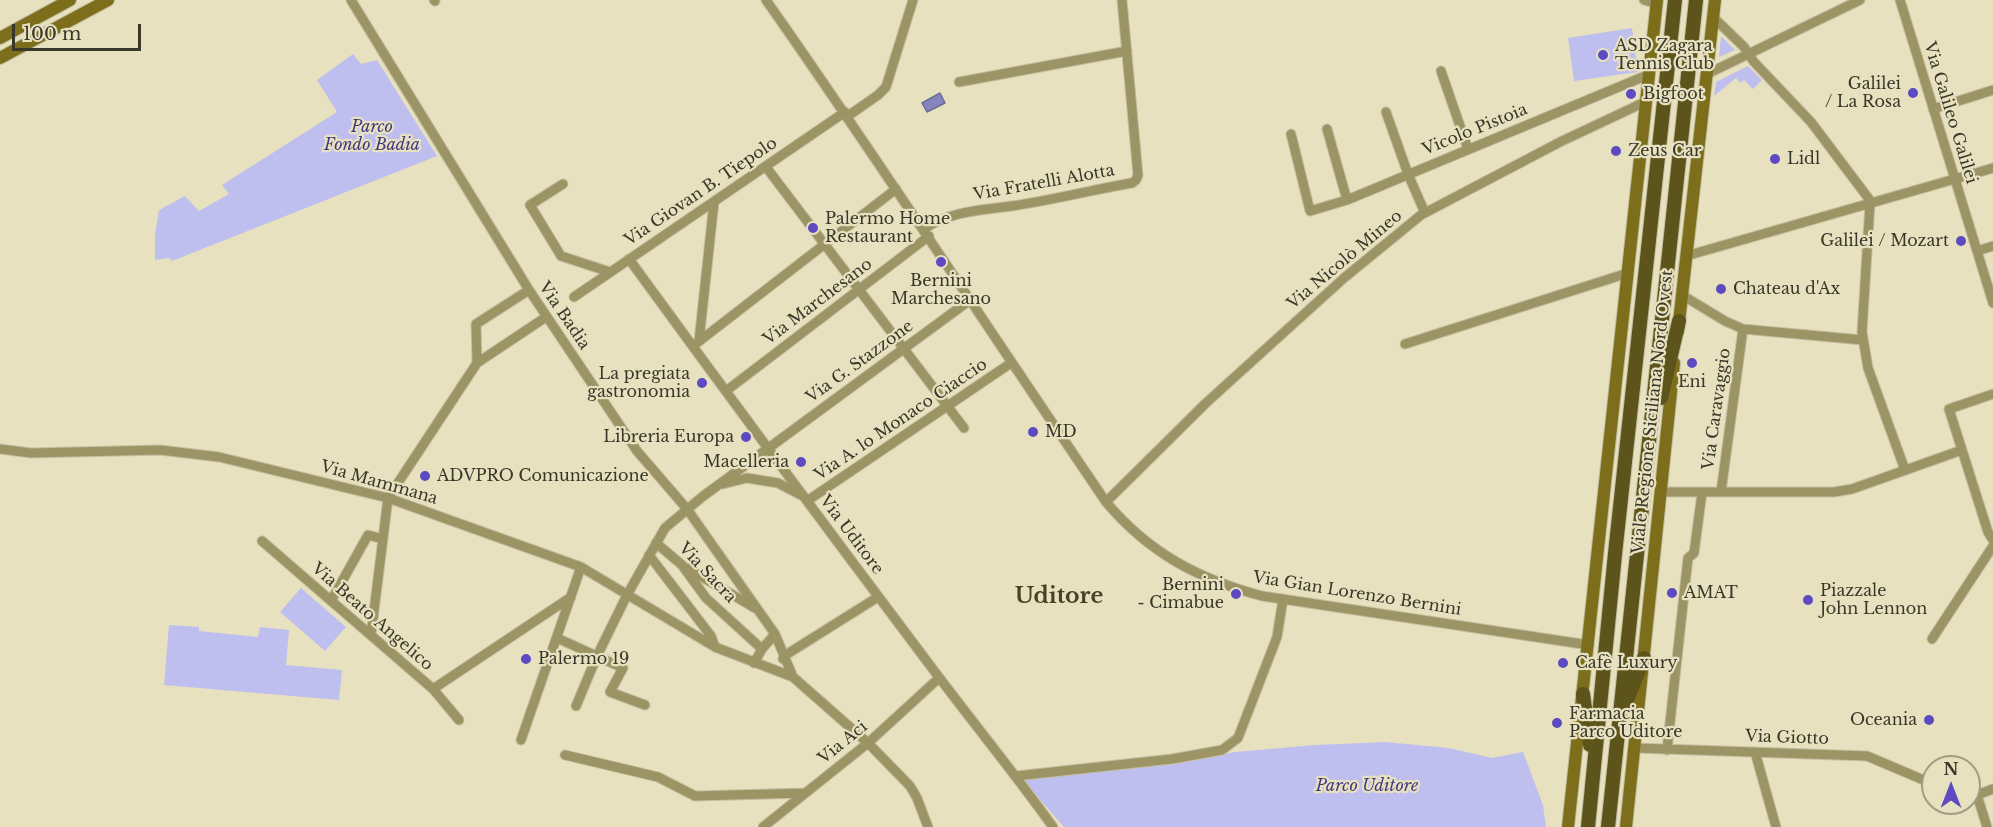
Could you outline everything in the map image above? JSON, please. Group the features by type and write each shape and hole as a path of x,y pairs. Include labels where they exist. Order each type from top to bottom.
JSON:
{"main road":[{"name":"Viale Regione Siciliana Nord Ovest","path":"1588,827 1675,0"},
{"name":"Viale Regione Siciliana Nord Ovest","path":"1608,827 1696,0"},
{"path":"1647,461 1679,321"},
{"path":"1620,717 1644,657"},
{"path":"1583,693 1593,767"}],"street":[{"path":"0,38 70,0"},
{"path":"0,58 108,0"},
{"name":"Via Badia","path":"351,0 546,317 637,451 687,509 775,634 793,677"},
{"name":"Via Gian Lorenzo Bernini","path":"766,0 926,232 1011,363 1106,502 1120,519 1156,550 1195,573 1239,590 1284,599 1589,645"},
{"name":"Via Giovan B. Tiepolo","path":"574,297 766,167 878,95 886,87 913,0"},
{"name":"Via Fratelli Alotta","path":"926,232 933,222 973,209 1013,206 1132,183 1136,180 1138,175 1122,0"},
{"path":"1568,827 1657,2 1644,0"},
{"name":"Viale Regione Siciliana Nord Ovest","path":"1626,827 1686,256 1716,0"},
{"path":"1707,74 1860,0"},
{"name":"Via Galileo Galilei","path":"1900,0 1993,303"},
{"path":"1713,17 1811,122 1871,203 1861,321 1863,340 1868,369 1905,470"},
{"path":"959,82 1127,51"},
{"path":"1441,70 1468,149"},
{"name":"Vicolo Pistoia","path":"1291,134 1310,211 1347,200 1650,74"},
{"path":"1933,109 1993,90"},
{"name":"Via Nicolò Mineo","path":"1106,502 1206,403 1359,266 1425,213 1560,142 1647,101"},
{"path":"1386,112 1408,174 1425,213"},
{"path":"1327,129 1347,200"},
{"path":"1642,148 1655,178"},
{"path":"766,167 964,428"},
{"path":"1686,256 1993,168"},
{"path":"563,184 530,205 561,256 610,272"},
{"path":"696,344 896,189"},
{"path":"696,344 714,202"},
{"name":"Via Marchesano","path":"726,392 858,290 926,232"},
{"path":"1977,251 1993,246"},
{"name":"Via Uditore","path":"629,259 696,344 726,392 805,499 1053,827"},
{"path":"1405,344 1628,273"},
{"path":"477,363 476,324 529,290"},
{"path":"1682,295 1743,329 1863,340"},
{"name":"Via G. Stazzone","path":"576,706 627,595 665,528 768,448 970,300"},
{"path":"371,635 387,498 477,363 546,317"},
{"name":"Via Caravaggio","path":"1721,492 1743,329"},
{"name":"Via A. lo Monaco Ciaccio","path":"805,499 1011,363"},
{"path":"1993,394 1949,409 1988,532 1993,540"},
{"name":"Via Mammana","path":"0,449 30,453 160,450 219,457 387,498 581,567 715,647 793,677"},
{"path":"1661,492 1834,492 1852,489 1962,450"},
{"path":"718,486 747,478 778,483 805,499"},
{"path":"1666,750 1688,558 1694,553 1702,493"},
{"path":"331,601 368,536 383,539"},
{"name":"Via Beato Angelico","path":"262,541 433,689 459,720"},
{"name":"Via Sacra","path":"656,543 682,565 706,598 762,649"},
{"path":"1932,639 1993,546"},
{"path":"649,555 711,636 715,647"},
{"path":"682,565 758,610"},
{"path":"521,740 581,567"},
{"path":"433,689 571,597"},
{"path":"778,672 784,656 878,597"},
{"path":"1016,776 1172,759 1222,750 1238,738 1277,637 1284,599"},
{"path":"754,663 775,634"},
{"path":"557,638 623,668 610,692 645,705"},
{"path":"793,677 868,743 910,786 928,827"},
{"name":"Via Aci","path":"762,827 868,743 939,678"},
{"name":"Via Giotto","path":"1635,748 1867,756 1921,779"},
{"path":"1755,752 1776,827"},
{"path":"565,755 658,777 695,796 805,793"},
{"path":"1981,813 1987,827"}],"green space":[{"name":"ASD Zagara Tennis Club","path":"1632,28 1638,72 1574,81 1568,38"},
{"path":"1721,36 1735,50 1719,57"},
{"name":"Parco Fondo Badia","path":"353,54 361,64 377,60 437,156 172,261 169,258 155,260 155,235 159,210 185,196 199,211 229,194 222,185 337,112 317,80"},
{"path":"1748,66 1762,80 1753,89 1744,80 1740,83 1736,78 1714,96 1716,82"},
{"path":"301,588 346,627 325,651 280,612"},
{"path":"169,625 199,627 199,631 258,637 260,627 289,630 286,665 342,670 339,700 164,685"},
{"name":"Parco Uditore","path":"1385,742 1449,748 1492,758 1523,752 1543,805 1546,827 1064,827 1023,780 1175,763 1235,752"}],"shaded area":[{"path":"940,93 945,103 927,112 922,103"}],"place":[{"name":"ASD Zagara Tennis Club","path":"1603,55"},
{"name":"Galilei / La Rosa","path":"1913,93"},
{"name":"Bigfoot","path":"1631,94"},
{"name":"Zeus Car","path":"1616,151"},
{"name":"Lidl","path":"1775,159"},
{"name":"Palermo Home Restaurant","path":"813,228"},
{"name":"Galilei / Mozart","path":"1961,241"},
{"name":"Bernini Marchesano","path":"941,262"},
{"name":"Chateau d'Ax","path":"1721,289"},
{"name":"Eni","path":"1692,363"},
{"name":"La pregiata gastronomia","path":"702,383"},
{"name":"MD","path":"1033,432"},
{"name":"Libreria Europa","path":"746,437"},
{"name":"Macelleria","path":"801,462"},
{"name":"ADVPRO Comunicazione","path":"425,476"},
{"name":"AMAT","path":"1672,593"},
{"name":"Bernini - Cimabue","path":"1236,594"},
{"name":"Piazzale John Lennon","path":"1808,600"},
{"name":"Palermo 19","path":"526,659"},
{"name":"Cafè Luxury","path":"1563,663"},
{"name":"Oceania","path":"1929,720"},
{"name":"Farmacia Parco Uditore","path":"1557,723"}],"district":[{"name":"Uditore","path":"1059,597"}]}
